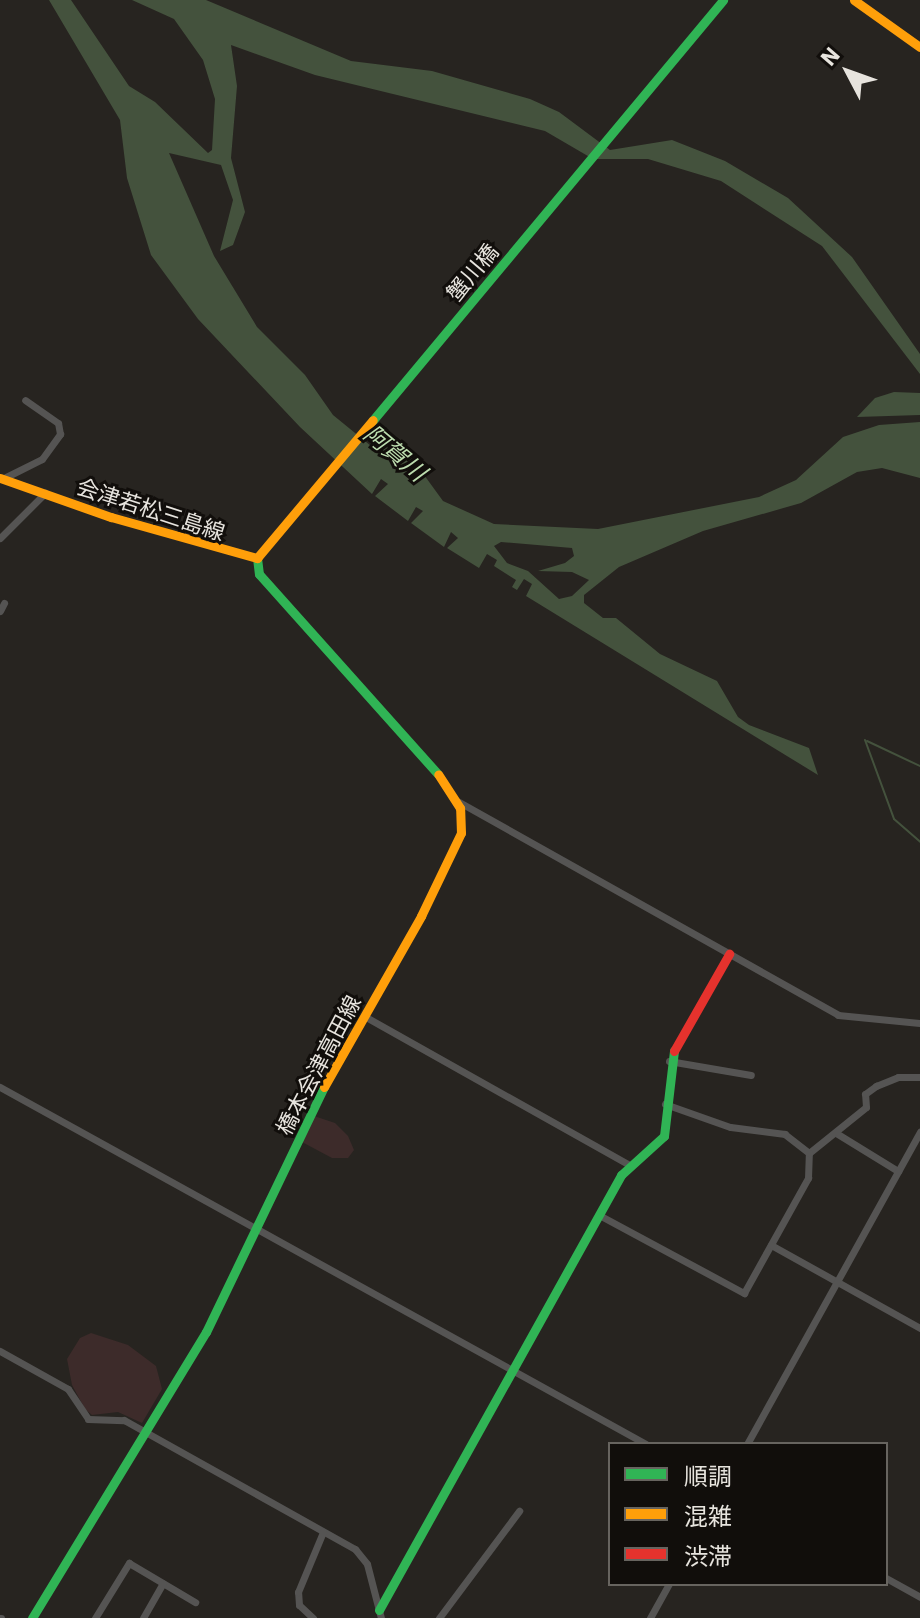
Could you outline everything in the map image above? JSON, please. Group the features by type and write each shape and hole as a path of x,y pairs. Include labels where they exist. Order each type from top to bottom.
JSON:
{"main road":[{"name":"蟹川橋","path":"257,558 723,0"},
{"path":"854,0 920,47"},
{"name":"会津若松三島線","path":"3,478 46,491 101,514 257,558"},
{"path":"257,558 259,574 424,757 457,801"},
{"name":"橋本会津高田線","path":"32,1618 206,1332 310,1113 450,862 461,833 457,801"},
{"path":"380,1614 599,1215 629,1165 664,1136 669,1061 729,954"}],"street":[{"path":"3,478 42,459 60,434 58,423 25,400"},
{"path":"0,538 46,491"},
{"path":"457,801 849,1019 920,1023"},
{"path":"364,1016 629,1165"},
{"path":"669,1061 751,1075"},
{"path":"809,1153 866,1107 865,1094 876,1086 898,1077 920,1077"},
{"path":"0,1087 642,1442"},
{"path":"599,1215 744,1293 810,1172 809,1153 785,1134 730,1127 665,1104"},
{"path":"748,1442 920,1132"},
{"path":"836,1133 898,1171"},
{"path":"771,1245 920,1328"},
{"path":"0,1351 68,1389 88,1419 124,1420 363,1556 380,1614"},
{"path":"439,1618 519,1511"},
{"path":"313,1618 299,1605 298,1592 323,1532"},
{"path":"95,1618 125,1565 195,1602"},
{"path":"888,1579 920,1597"},
{"path":"143,1618 163,1583"},
{"path":"650,1618 668,1586"}],"shaded area":[{"path":"314,1116 335,1123 348,1136 354,1150 348,1158 332,1158 302,1142"},
{"path":"91,1333 128,1345 156,1366 162,1389 142,1423 118,1412 92,1415 85,1409 72,1385 67,1359 80,1338"}],"water":[{"name":"阿賀川","path":"49,0 71,0 129,86 155,102 208,153 212,150 215,99 203,60 174,19 132,0 206,0 351,61 432,71 530,99 559,112 610,150 672,140 725,161 788,198 852,257 920,354 920,374 822,246 721,181 648,159 593,159 545,131 315,75 231,45 237,86 231,158 245,212 233,245 220,251 233,200 221,165 169,153 214,256 257,327 305,375 333,415 371,446 403,446 443,501 494,524 598,529 759,497 796,480 843,437 879,425 920,422 920,478 882,468 857,472 801,503 703,531 619,567 584,595 584,603 603,618 616,618 660,654 717,681 738,717 749,725 809,748 818,775 526,596 532,584 524,579 517,590 512,587 516,580 494,566 497,560 487,554 479,568 447,548 458,538 451,532 444,547 411,523 423,511 416,507 408,521 375,496 388,484 381,479 372,494 300,427 198,319 151,255 127,178 120,120","holes":["501,542 572,548 574,556 565,563 538,571 572,572 589,580 572,596 559,599 528,571 507,563 494,546"]},
{"path":"894,392 920,393 920,415 857,417 875,398"}],"waterway":[{"path":"865,740 894,819 920,842"},
{"path":"867,741 920,766"}],"traffic: fast":[{"path":"373,420 723,0"},
{"path":"257,558 259,574 438,774"},
{"path":"379,1610 621,1175 664,1136 674,1051"},
{"path":"32,1618 206,1332 324,1087"}],"traffic: slow":[{"path":"854,0 920,47"},
{"path":"0,478 111,517 257,558 373,420"},
{"path":"324,1087 421,916 461,833 460,808 438,774"}],"traffic: jam":[{"path":"674,1051 729,954"}]}
